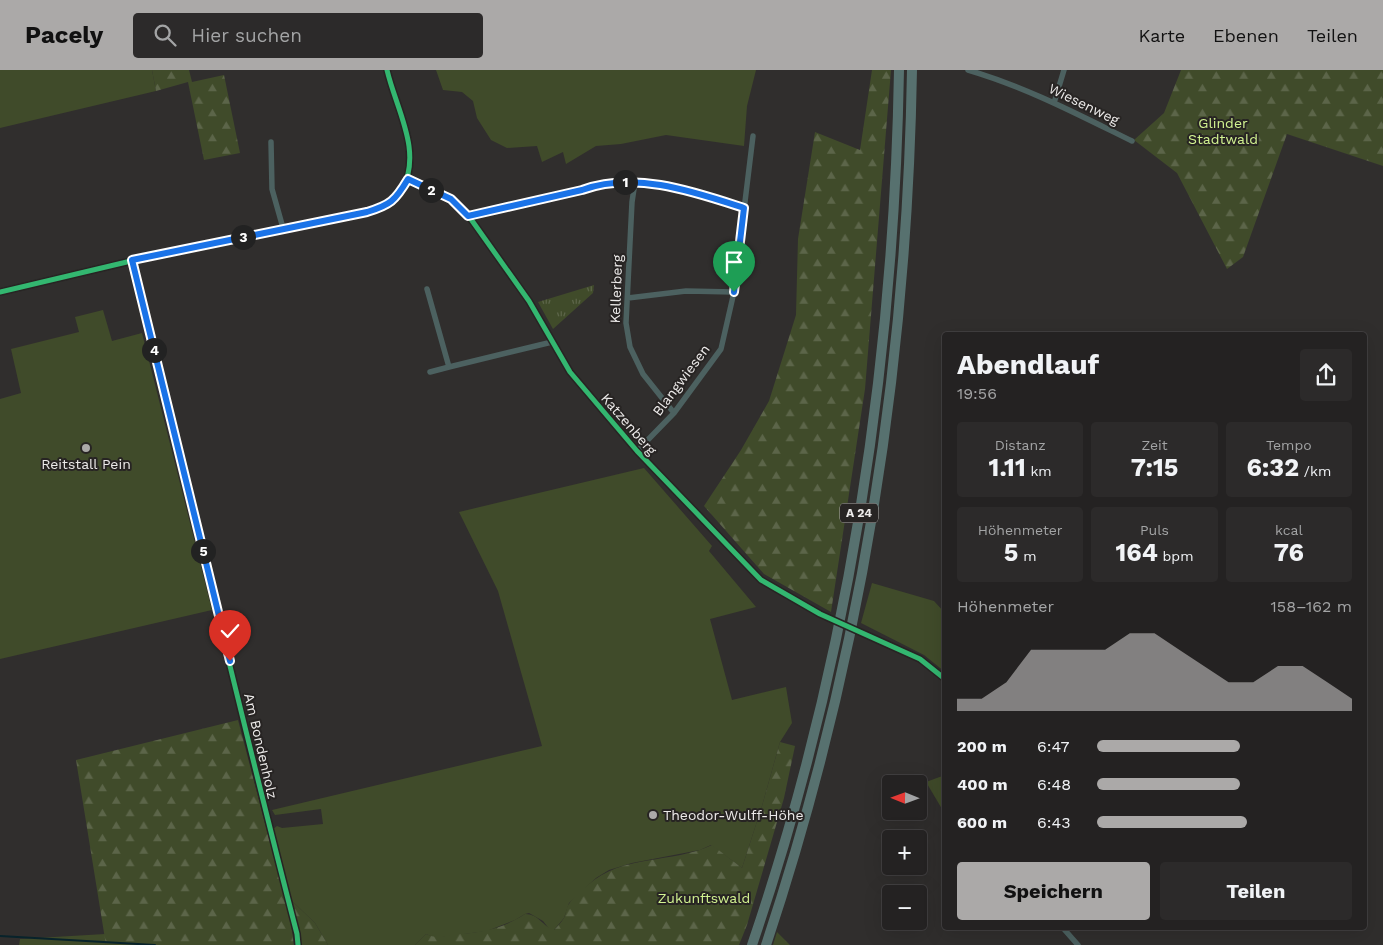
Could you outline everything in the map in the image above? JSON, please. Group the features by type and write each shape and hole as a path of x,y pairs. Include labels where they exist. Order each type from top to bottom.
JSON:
{"highway":[{"name":"A 24","path":"752,945 769,896 796,804 827,678 848,577 880,372 897,162 899,70"},
{"name":"A 24","path":"766,945 808,808 840,681 861,580 882,452 902,272 910,153 912,70"}],"street":[{"path":"0,292 132,260 367,212 386,206 399,194 408,179 411,160 408,140 387,70"},
{"name":"Wiesenweg","path":"968,70 993,77 1054,103 1132,141"},
{"path":"1054,103 1064,70"},
{"name":"Blangwiesen","path":"637,451 674,413 721,349 734,292 753,136"},
{"path":"271,142 272,189 283,228"},
{"name":"Katzenberg","path":"408,179 451,199 468,216 529,301 570,372 637,451 762,580 820,614 920,659 942,677"},
{"path":"468,216 597,185 635,182 692,191 744,208"},
{"name":"Kellerberg","path":"635,182 632,202 626,322 630,347 643,374 674,413"},
{"name":"Am Bondenholz","path":"132,260 261,796"},
{"path":"427,289 449,367"},
{"path":"628,298 686,291 734,292"},
{"path":"430,372 552,342"},
{"name":"Am Bondenholz","path":"264,805 297,934 298,945"},
{"path":"1065,930 1078,945"}],"green space":[{"path":"0,70 152,70 156,91 0,128"},
{"path":"152,70 189,70 192,82 224,75 240,153 204,160 188,82 156,91"},
{"path":"436,70 756,70 747,106 744,146 666,135 621,144 596,146 566,164 563,152 542,162 537,146 507,148 491,140 477,118 473,101 462,92 443,90"},
{"path":"872,70 891,70 865,389 831,612 764,574 704,506 741,450 769,401 796,315 798,239 815,132 860,150"},
{"name":"Glinder Stadtwald","path":"1181,70 1383,70 1383,166 1287,134 1243,257 1227,269 1177,173 1134,140 1164,113"},
{"path":"594,285 593,293 553,329 538,302"},
{"path":"103,310 112,341 142,333 212,610 0,659 0,399 21,393 11,349 79,332 75,317"},
{"path":"644,468 712,546 709,551 756,607 710,619 732,700 786,687 792,723 780,742 742,868 711,845 700,850 632,863 609,870 596,878 569,903 564,918 554,930 550,930 543,921 529,913 487,931 442,937 433,937 426,934 415,945 328,945 315,923 292,901 273,829 277,826 282,828 323,824 321,809 275,815 272,810 542,746 498,591 459,512"},
{"path":"872,583 934,601 942,610 942,670 924,655 861,623"},
{"path":"238,720 291,923 294,945 106,945 76,760"},
{"name":"Zukunftswald","path":"780,742 795,746 784,798 747,925 739,945 415,945 426,934 438,937 484,931 509,923 525,914 534,916 554,930 564,918 567,907 575,896 601,875 616,868 681,855 712,845 742,868"},
{"path":"942,776 942,809 928,785 928,781"},
{"path":"292,901 315,923 328,945 301,945"},
{"path":"777,932 790,945 773,945"},
{"path":"105,934 106,945 19,945 20,939"}],"waterway":[{"path":"0,936 155,945"}],"cycle path":[{"path":"0,292 131,261 367,212 386,206 402,190 408,175 410,160 406,130 387,70"},
{"path":"408,179 451,199 468,215 529,301 570,372 637,451 761,580 820,614 920,659 942,677"},
{"path":"131,261 254,766 297,934 298,945"}],"place":[{"name":"Reitstall Pein","path":"86,448"},
{"name":"Theodor-Wulff-Höhe","path":"653,815"}],"route":[{"path":"230,661 132,260 367,212 386,206 399,194 408,179 451,199 468,216 597,185 635,182 692,191 744,208 734,292"}]}
